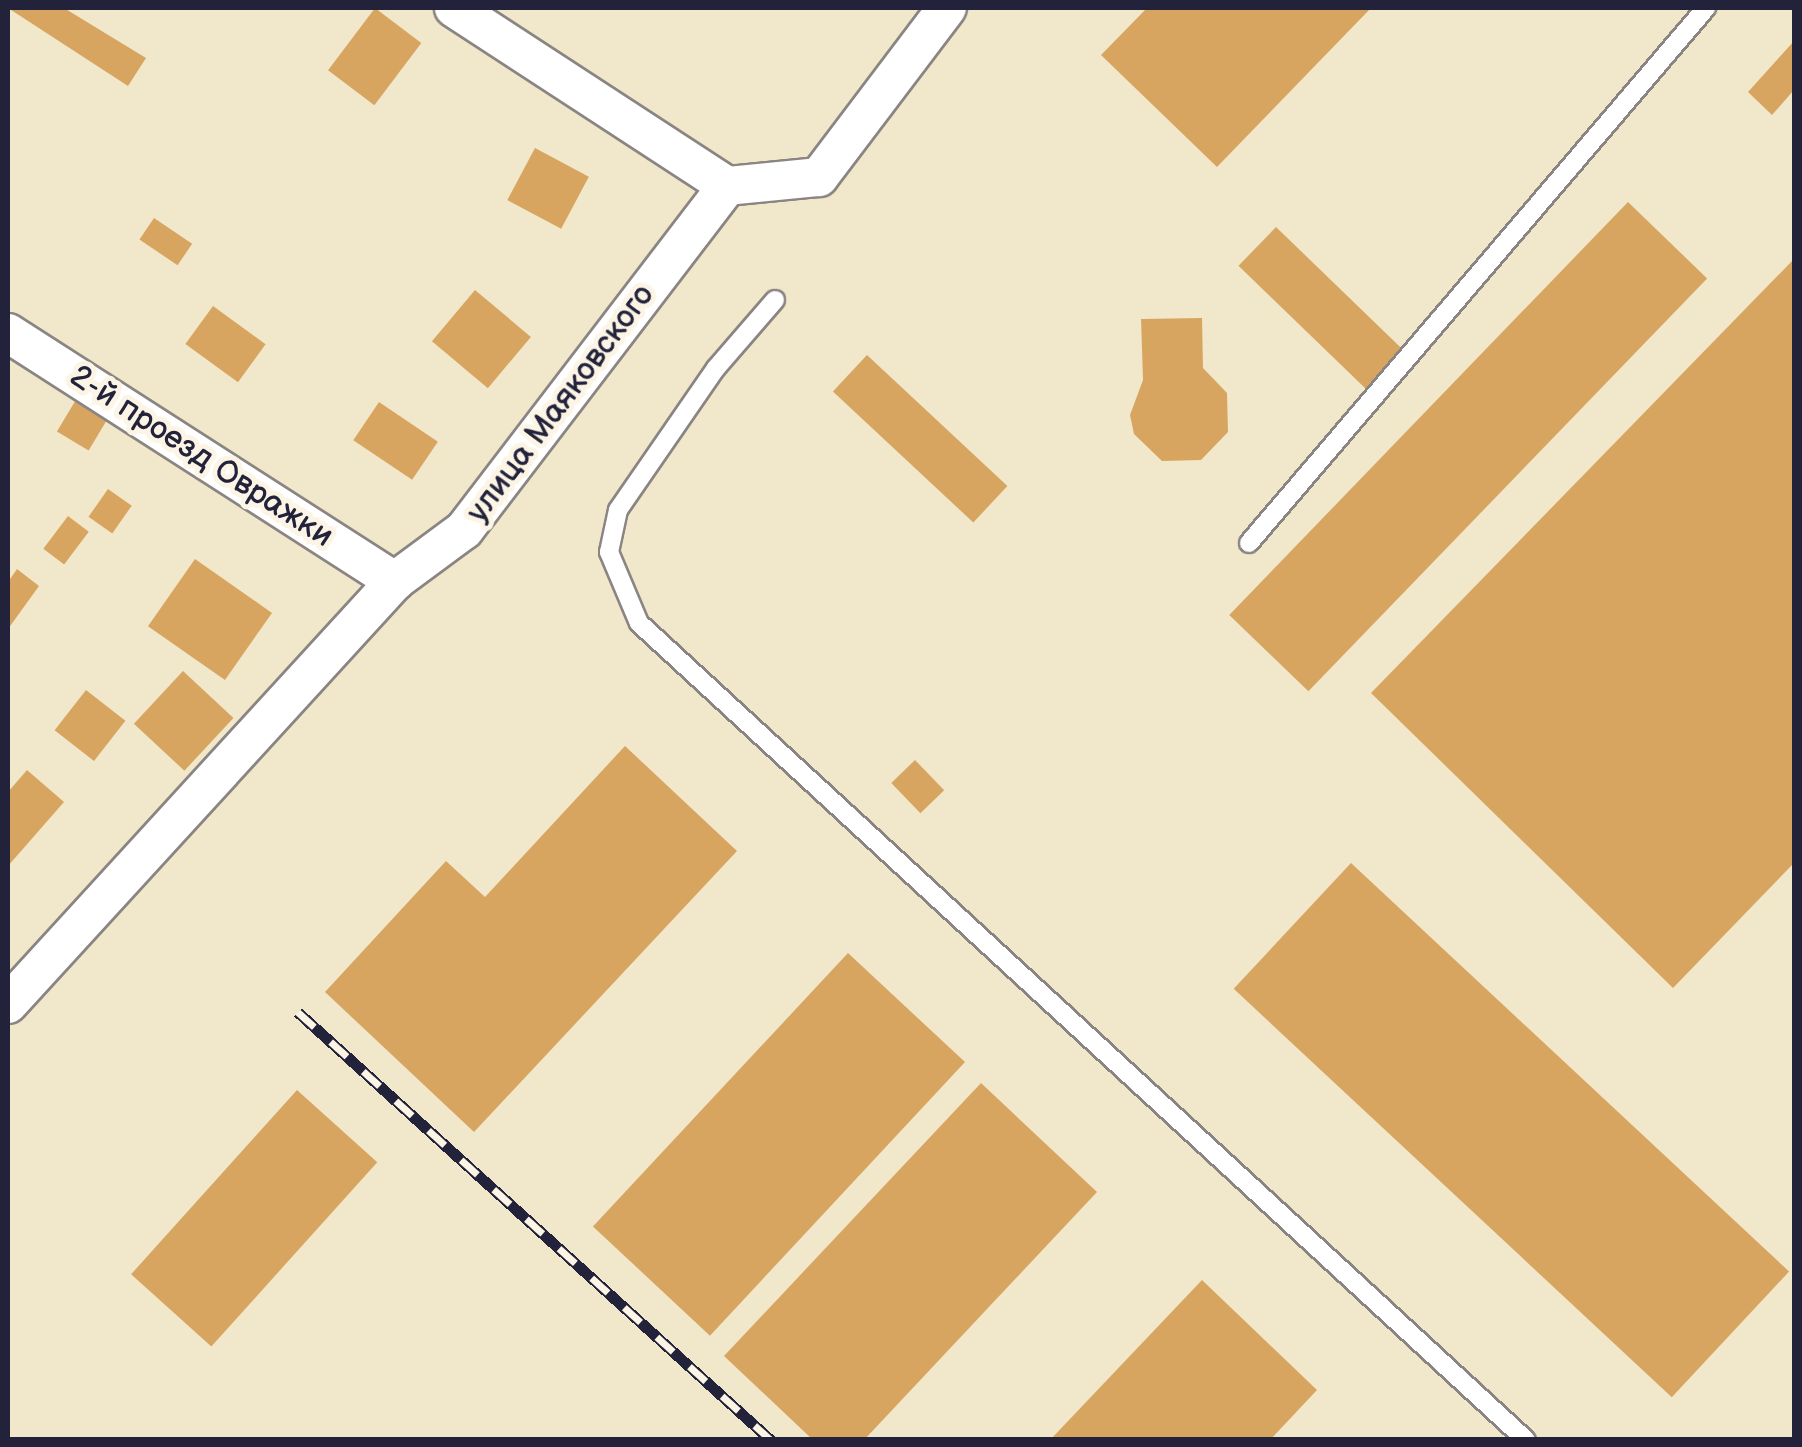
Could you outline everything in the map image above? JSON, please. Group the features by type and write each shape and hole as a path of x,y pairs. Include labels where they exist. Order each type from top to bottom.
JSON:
{"street":[{"path":"454,8 728,186 818,177 947,8"},
{"name":"улица Маяковского","path":"8,1004 395,581 464,530 728,186"},
{"name":"2-й проезд Овражки","path":"8,333 395,581"}],"lane":[{"path":"1249,543 1706,8"},
{"path":"776,300 716,368 618,510 608,552 638,623 1526,1440"}],"building":[{"path":"8,8 64,8 146,58 128,86"},
{"path":"375,8 421,43 374,105 328,70"},
{"path":"1147,8 1371,8 1217,167 1101,55"},
{"path":"1794,41 1794,90 1772,115 1748,92"},
{"path":"535,148 589,177 561,229 507,200"},
{"path":"1628,202 1707,278 1308,691 1229,615"},
{"path":"154,218 192,244 178,265 139,240"},
{"path":"1276,227 1404,351 1367,389 1238,266"},
{"path":"1794,259 1794,863 1673,988 1371,693"},
{"path":"475,290 531,337 488,388 432,341"},
{"path":"213,306 266,344 238,382 185,344"},
{"path":"1202,318 1203,368 1227,393 1228,432 1201,460 1162,461 1134,434 1130,415 1143,380 1141,319"},
{"path":"867,355 1007,486 973,523 833,392"},
{"path":"77,398 109,417 89,450 57,431"},
{"path":"379,402 438,442 412,480 353,440"},
{"path":"108,489 132,506 112,533 88,517"},
{"path":"68,516 89,532 64,564 43,549"},
{"path":"195,559 272,613 225,680 148,626"},
{"path":"17,569 39,586 8,629 8,582"},
{"path":"183,671 233,718 184,771 134,724"},
{"path":"86,690 125,721 94,761 55,730"},
{"path":"625,746 737,851 474,1132 325,992 446,861 485,897"},
{"path":"915,760 944,790 920,813 891,783"},
{"path":"27,770 64,802 8,866 8,792"},
{"path":"1351,863 1789,1272 1672,1397 1234,989"},
{"path":"848,953 965,1062 710,1336 593,1227"},
{"path":"981,1083 1097,1192 864,1440 813,1440 724,1356"},
{"path":"297,1090 377,1162 211,1347 131,1274"},
{"path":"1202,1280 1317,1390 1270,1440 1050,1440"}],"railway":[{"path":"298,1012 771,1440"}]}
